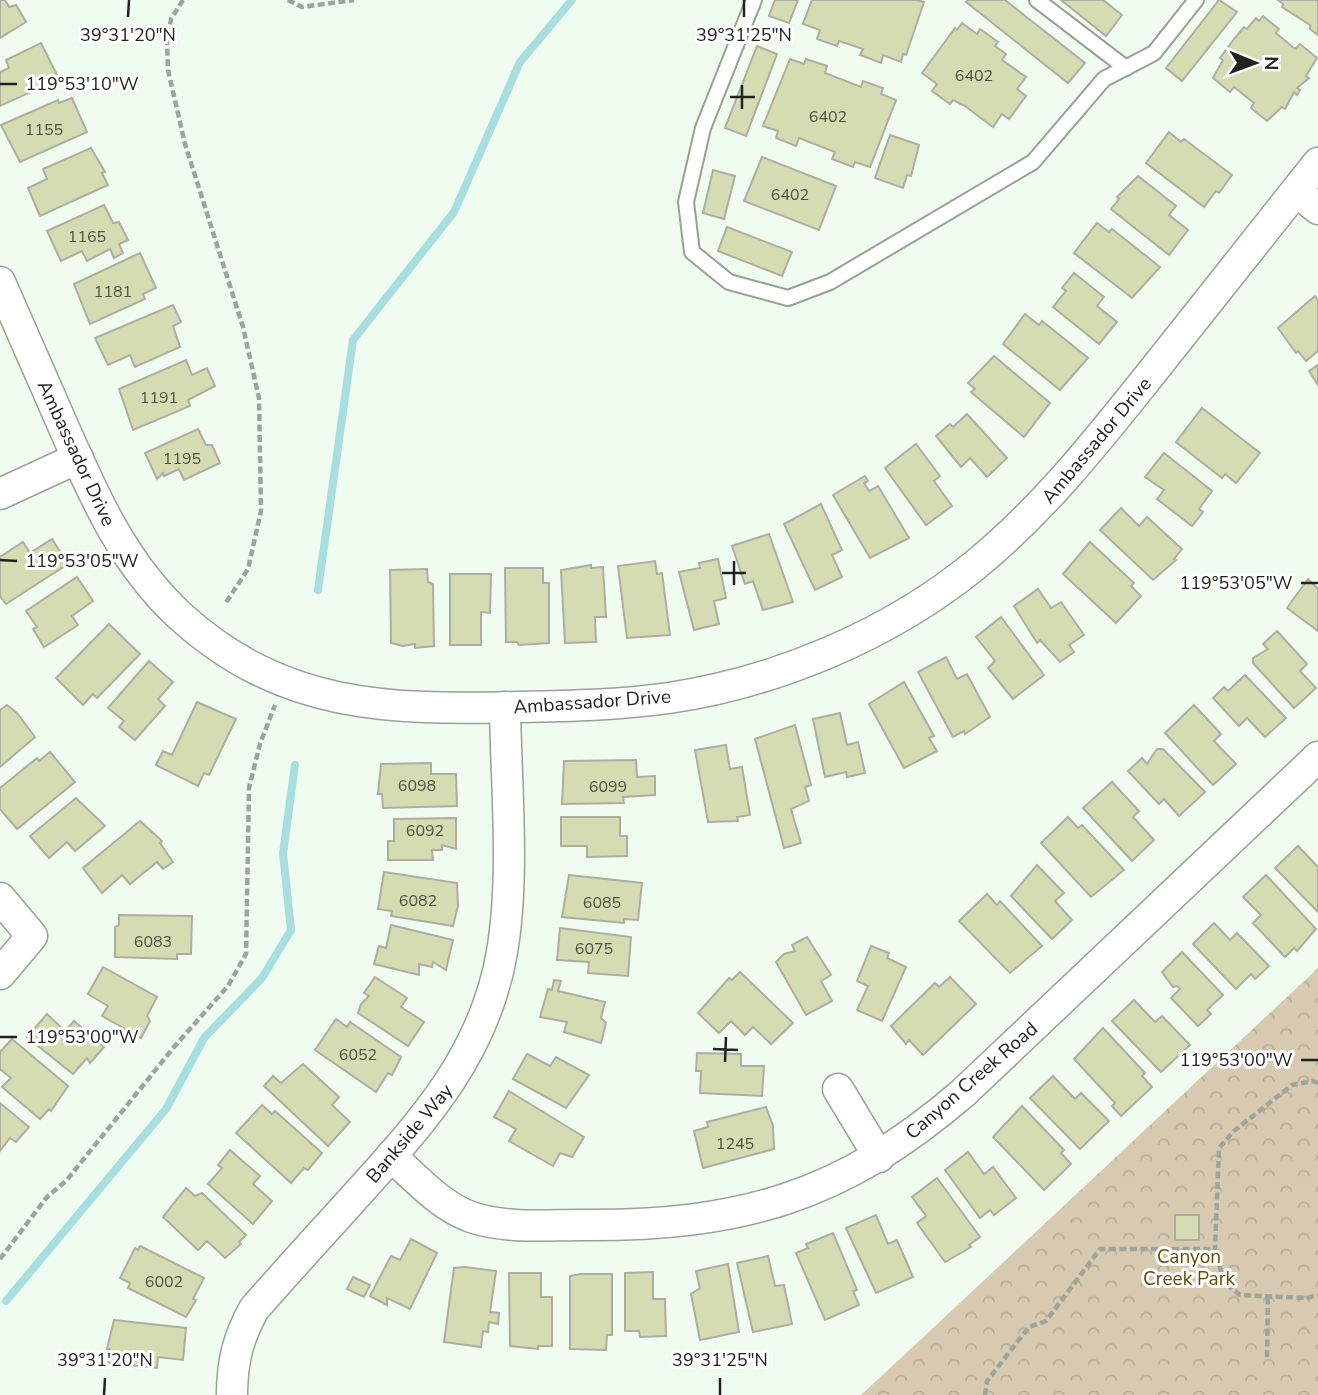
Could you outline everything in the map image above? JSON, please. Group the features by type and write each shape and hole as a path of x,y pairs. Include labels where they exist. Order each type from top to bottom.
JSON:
{"street":[{"name":"Ambassador Drive","path":"0,282 117,540 162,596 216,644 257,669 348,701 398,708 616,703 671,697 735,684 797,664 859,638 915,607 971,569 1021,526 1068,478 1307,200 1318,163"},
{"path":"0,494 78,458"},
{"name":"Bankside Way","path":"232,1395 233,1360 241,1332 254,1309 425,1119 453,1080 474,1041 490,1000 502,953 508,905 505,707"},
{"name":"Canyon Creek Road","path":"391,1156 446,1204 470,1216 513,1225 655,1225 714,1219 772,1205 825,1184 879,1157 929,1123 1318,757"},
{"path":"0,898 32,936 0,974"},
{"path":"838,1089 879,1157"}],"lane":[{"path":"754,0 703,128 686,202 689,229 692,252 729,282 788,298 830,282 1032,162 1104,79 1154,52 1196,0"},
{"path":"1037,0 1126,68"}],"path":[{"path":"183,0 171,19 167,43 168,70 185,144 243,327 259,398 261,511 248,569 225,604"},
{"path":"288,0 302,7 354,0"},
{"path":"0,1259 47,1197 66,1181 228,986 246,954 249,788 260,744 286,681"},
{"path":"1318,1083 1313,1081 1292,1085 1234,1130 1219,1148 1215,1249 1224,1282 1240,1295 1307,1298 1318,1295"},
{"path":"985,1395 987,1381 1029,1327 1046,1321 1100,1249 1215,1249"},
{"path":"1267,1357 1268,1296"}],"green space":[{"name":"Canyon Creek Park","path":"1318,968 1318,1395 861,1395 902,1357"}],"building":[{"path":"0,0 5,0 9,7 16,5 26,22 0,38"},
{"path":"775,0 798,0 789,23 769,16"},
{"path":"812,0 924,2 906,55 903,54 901,62 883,55 881,63 860,55 863,49 839,41 837,46 817,39 820,30 803,24"},
{"path":"1005,0 1085,63 1068,83 966,2"},
{"path":"1061,0 1103,0 1122,15 1106,36"},
{"path":"1219,0 1237,12 1182,81 1166,68"},
{"path":"1278,0 1318,0 1318,35 1310,29 1310,25 1282,7 1283,4"},
{"path":"1263,16 1279,29 1276,33 1295,49 1300,44 1317,58 1306,76 1309,78 1297,88 1300,90 1297,95 1294,92 1285,109 1282,107 1267,121 1251,108 1254,103 1234,87 1230,92 1213,78 1223,60 1220,58 1234,39 1244,27 1247,29 1256,18 1259,21"},
{"path":"962,23 977,34 980,29 998,42 995,46 1006,54 1002,60 1026,77 1017,89 1026,96 1009,119 1002,114 993,127 965,106 953,100 950,104 932,91 937,84 922,73 955,28 957,30"},
{"path":"41,43 59,79 0,106 0,72 9,68 6,60"},
{"path":"757,46 777,54 746,136 725,128"},
{"path":"790,59 804,64 806,59 827,66 825,73 861,87 863,81 883,88 881,94 896,100 870,167 855,162 853,167 832,159 835,152 799,138 796,146 776,138 778,131 763,126"},
{"path":"72,98 87,132 20,162 1,125 58,100 59,103"},
{"path":"1169,132 1181,142 1184,139 1232,175 1204,207 1146,163"},
{"path":"890,135 919,145 911,176 907,175 903,188 875,178"},
{"path":"91,148 105,172 102,173 108,185 40,216 28,188 47,179 43,169"},
{"path":"762,157 836,186 819,230 744,201"},
{"path":"713,170 735,176 724,219 703,213"},
{"path":"1138,176 1176,206 1169,215 1188,230 1169,255 1111,209 1119,199 1117,197"},
{"path":"104,205 113,223 119,222 128,240 119,244 123,253 114,258 110,249 87,261 82,251 61,261 47,231"},
{"path":"1097,223 1109,232 1112,229 1160,267 1132,298 1074,253"},
{"path":"727,227 792,252 782,276 718,251"},
{"path":"140,253 156,288 143,294 145,299 90,324 74,284"},
{"path":"1074,273 1104,297 1097,306 1117,322 1099,344 1053,307 1066,291 1062,288"},
{"path":"1315,296 1318,300 1318,351 1306,361 1298,351 1296,353 1278,328"},
{"path":"173,305 181,322 173,326 180,347 135,367 130,355 108,365 95,338"},
{"path":"1025,314 1039,325 1042,321 1088,358 1060,390 1003,344"},
{"path":"994,356 1050,403 1024,437 971,392 975,389 968,383"},
{"path":"186,360 192,375 207,368 215,386 188,400 190,406 133,430 119,389"},
{"path":"1318,365 1318,385 1309,371"},
{"path":"1202,408 1260,453 1236,483 1225,474 1222,478 1176,442"},
{"path":"967,414 1007,458 987,477 970,458 961,467 936,436 950,424 953,427"},
{"path":"198,429 206,445 212,445 220,463 184,480 179,469 164,476 163,473 157,479 145,453"},
{"path":"916,444 940,476 934,481 952,506 926,525 885,468"},
{"path":"1164,453 1212,491 1199,509 1203,512 1192,526 1157,499 1164,490 1145,477"},
{"path":"865,476 868,481 864,483 869,491 878,486 909,538 870,558 833,495"},
{"path":"821,504 842,550 832,555 842,577 815,590 784,524"},
{"path":"1121,508 1139,526 1147,517 1182,549 1174,559 1176,560 1153,580 1100,530"},
{"path":"769,534 793,602 763,610 753,581 745,584 732,546"},
{"path":"52,539 68,564 6,604 0,596 0,557 23,542 30,553"},
{"path":"1090,542 1134,583 1131,586 1141,596 1116,623 1063,574"},
{"path":"718,559 726,598 714,601 719,624 694,630 679,572 700,568 699,563"},
{"path":"655,561 657,574 662,573 670,635 627,638 618,566"},
{"path":"591,565 591,568 603,567 606,617 595,617 596,642 565,643 561,570"},
{"path":"505,568 543,568 543,583 549,583 549,643 519,645 517,642 506,642"},
{"path":"427,569 428,582 433,584 434,646 415,648 415,644 403,646 391,643 390,570"},
{"path":"450,574 491,574 490,613 481,612 481,645 450,645"},
{"path":"77,577 93,601 72,616 78,625 44,647 33,629 37,627 26,611"},
{"path":"1308,579 1318,589 1318,631 1287,608"},
{"path":"1038,589 1051,608 1061,602 1084,635 1069,645 1074,652 1060,662 1040,640 1037,643 1014,606"},
{"path":"1001,617 1044,675 1013,699 988,668 995,661 976,637"},
{"path":"109,624 140,654 97,698 93,694 83,705 56,678"},
{"path":"1277,631 1307,664 1300,671 1316,688 1294,708 1253,663 1253,658 1268,649 1263,644"},
{"path":"946,657 957,679 967,674 990,717 965,734 964,731 953,737 918,672"},
{"path":"149,661 173,682 158,699 165,706 135,740 119,727 124,721 108,708"},
{"path":"1245,675 1286,718 1265,737 1247,718 1239,726 1213,698 1224,687 1228,691"},
{"path":"904,682 934,736 929,738 937,751 904,768 869,704"},
{"path":"197,702 236,719 209,775 204,773 198,786 156,765 163,751 172,755"},
{"path":"7,705 17,713 35,737 0,767 0,710"},
{"path":"1194,705 1221,734 1214,741 1236,764 1213,785 1165,733"},
{"path":"840,713 847,745 858,742 865,773 847,777 846,772 825,777 813,719"},
{"path":"795,725 811,785 805,787 809,801 791,809 801,843 784,848 755,739"},
{"path":"726,745 730,769 742,767 750,815 737,817 738,821 708,822 695,750"},
{"path":"1157,749 1163,749 1205,792 1179,816 1164,799 1159,804 1128,771 1142,758 1147,764"},
{"path":"50,752 75,782 17,829 0,809 0,788 37,758 39,761"},
{"path":"636,760 637,777 655,776 655,795 623,797 624,803 562,804 564,761"},
{"path":"431,763 431,774 456,774 457,806 383,808 382,794 378,794 381,764"},
{"path":"1112,782 1139,811 1133,817 1154,840 1132,861 1083,808"},
{"path":"76,798 105,826 75,851 67,842 49,858 30,836"},
{"path":"561,817 620,817 620,836 627,836 627,856 587,857 587,846 561,846"},
{"path":"1068,817 1078,828 1082,825 1124,870 1091,897 1041,843"},
{"path":"456,818 456,849 442,845 442,850 432,850 433,860 388,860 388,841 394,841 394,819"},
{"path":"140,821 162,841 160,843 173,862 163,869 157,862 130,884 122,875 102,893 83,868"},
{"path":"1298,846 1318,867 1318,912 1275,868"},
{"path":"1037,865 1064,893 1055,901 1072,920 1052,939 1011,896"},
{"path":"384,872 457,883 458,906 453,926 391,916 392,911 378,909"},
{"path":"569,875 642,883 638,920 624,919 624,923 562,917"},
{"path":"1266,875 1316,929 1297,951 1294,948 1285,957 1253,923 1261,915 1243,897"},
{"path":"987,894 997,905 1000,901 1042,946 1010,973 959,921"},
{"path":"119,915 192,916 191,954 177,954 177,959 115,957 115,927 119,925"},
{"path":"1214,923 1230,940 1237,933 1269,966 1255,979 1251,974 1236,989 1193,944"},
{"path":"391,925 453,940 446,970 433,962 432,967 419,964 419,975 374,964 379,946 386,948"},
{"path":"560,928 631,937 628,976 588,973 589,962 557,960"},
{"path":"807,937 831,975 821,981 832,1001 806,1015 776,962 784,954 795,951 792,945"},
{"path":"871,946 889,953 887,958 906,967 882,1021 857,1010 868,986 857,981"},
{"path":"1182,952 1223,995 1207,1010 1211,1014 1198,1026 1171,998 1180,989 1173,987 1162,972"},
{"path":"103,967 157,997 147,1016 150,1021 141,1038 102,1016 108,1006 88,994"},
{"path":"740,972 793,1023 771,1044 753,1027 745,1035 731,1021 719,1033 698,1013 729,978 732,980"},
{"path":"375,977 407,998 401,1007 424,1022 408,1046 358,1013 361,1004 369,996 364,993"},
{"path":"950,977 976,1004 923,1055 909,1040 906,1044 891,1026 935,983 939,987"},
{"path":"554,980 561,981 558,991 605,1002 601,1018 606,1023 601,1043 564,1032 567,1022 540,1017 548,989 552,990"},
{"path":"1134,1000 1155,1022 1162,1016 1190,1045 1161,1072 1112,1021"},
{"path":"47,1014 65,1031 74,1021 104,1047 90,1063 87,1058 73,1074 27,1037"},
{"path":"336,1019 347,1027 350,1022 401,1057 392,1075 388,1073 376,1092 315,1050"},
{"path":"1103,1028 1145,1073 1142,1076 1152,1087 1121,1116 1112,1106 1115,1103 1074,1059"},
{"path":"12,1039 68,1086 51,1111 49,1109 40,1119 2,1087 11,1078 0,1069 0,1052"},
{"path":"697,1053 741,1054 741,1066 764,1066 762,1096 700,1093 701,1071 696,1071"},
{"path":"527,1054 550,1066 556,1057 589,1075 566,1108 513,1079"},
{"path":"303,1064 339,1097 332,1105 350,1122 328,1146 264,1086 273,1076 281,1083"},
{"path":"1053,1076 1075,1099 1081,1093 1109,1121 1080,1149 1030,1098"},
{"path":"509,1091 584,1137 572,1157 560,1153 553,1166 509,1141 516,1129 494,1117"},
{"path":"0,1103 29,1127 16,1142 10,1138 0,1151"},
{"path":"262,1105 272,1114 275,1111 322,1153 308,1170 304,1168 291,1183 236,1133"},
{"path":"1022,1106 1064,1150 1061,1153 1071,1164 1044,1190 993,1137"},
{"path":"766,1107 773,1126 774,1149 703,1168 694,1131 708,1127 707,1122"},
{"path":"230,1150 260,1176 253,1184 272,1201 253,1224 208,1184 222,1168 218,1165"},
{"path":"968,1152 984,1174 993,1167 1016,1198 994,1215 990,1210 980,1218 945,1170"},
{"path":"937,1178 980,1237 969,1245 971,1247 945,1262 917,1223 926,1216 912,1197"},
{"path":"186,1188 195,1196 202,1193 246,1235 239,1242 241,1244 225,1258 207,1241 198,1250 163,1217"},
{"path":"876,1215 888,1244 897,1240 913,1277 876,1293 846,1228"},
{"path":"1175,1215 1199,1215 1199,1240 1175,1240"},
{"path":"833,1233 857,1290 853,1291 859,1305 825,1320 796,1253 808,1248 806,1244"},
{"path":"411,1239 437,1253 410,1309 387,1298 387,1305 370,1296 391,1256 400,1260"},
{"path":"140,1246 204,1278 186,1317 128,1288 130,1283 120,1278 135,1248 138,1250"},
{"path":"768,1256 775,1286 784,1285 792,1324 753,1332 737,1263"},
{"path":"728,1264 739,1332 700,1340 691,1294 700,1288 696,1271"},
{"path":"454,1268 496,1271 490,1312 499,1313 498,1324 489,1322 488,1332 483,1331 481,1347 444,1342"},
{"path":"653,1272 653,1299 665,1299 666,1336 640,1337 639,1331 625,1331 625,1273"},
{"path":"509,1273 541,1273 541,1297 552,1297 552,1346 538,1346 538,1349 510,1346"},
{"path":"612,1274 612,1335 607,1335 606,1350 570,1349 570,1276"},
{"path":"353,1277 370,1285 364,1297 347,1289"},
{"path":"114,1320 186,1328 183,1360 158,1357 157,1368 108,1363 110,1349 107,1349"}],"waterway":[{"path":"318,590 353,340 454,212 520,62 572,0"},
{"path":"6,1301 166,1109 204,1038 262,978 291,930 283,853 295,765"}]}
